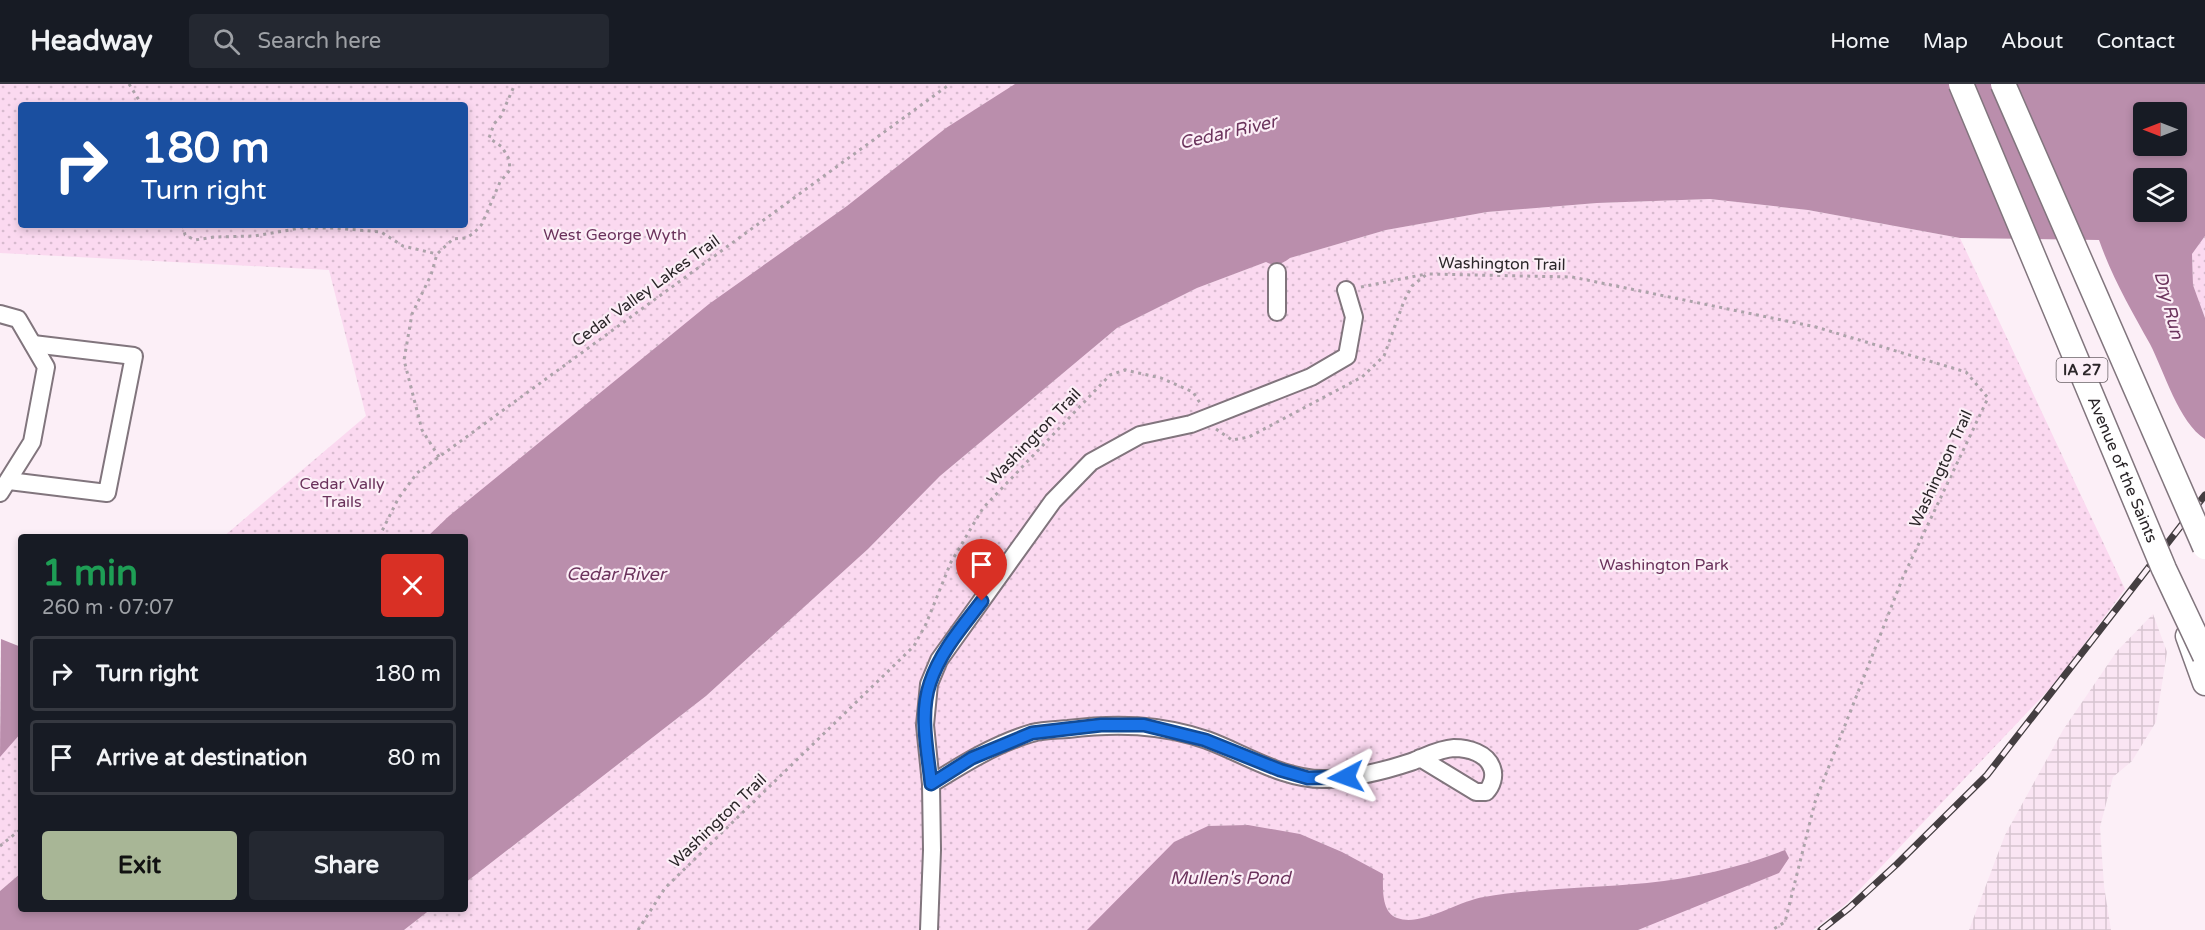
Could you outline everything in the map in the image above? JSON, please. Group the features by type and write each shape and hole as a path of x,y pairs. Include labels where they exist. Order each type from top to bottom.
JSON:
{"highway":[{"name":"Avenue of the Saints","path":"1960,84 2164,569 2205,656"},
{"name":"IA 27","path":"2003,84 2205,547"},
{"path":"2164,569 2205,683"}],"lane":[{"path":"1277,272 1277,312"},
{"path":"929,930 932,850 931,784 925,725 929,684 939,660 1053,501 1091,462 1140,435 1191,424 1311,377 1347,356 1354,317 1346,290"},
{"path":"0,314 18,319 46,367 32,442 5,487 106,493 134,356 33,344"},
{"path":"931,784 972,758 1032,733 1101,725 1144,725 1205,740 1280,770 1308,778 1326,779 1365,775 1420,758"}],"path":[{"path":"129,84 140,102"},
{"path":"439,457 422,430 404,360 412,314 431,275 437,254 453,239 466,238 482,224 500,182 510,170 509,159 502,147 489,138 514,84"},
{"name":"Cedar Valley Lakes Trail","path":"380,534 398,499 417,473 950,84"},
{"path":"184,228 185,235 195,240 254,236 301,228 381,232 403,246 437,254"},
{"path":"1346,290 1427,274"},
{"name":"Washington Trail","path":"638,930 665,888 914,646 926,624 951,562 983,508 1110,375 1125,370 1161,378 1193,392 1218,432 1232,440 1249,437 1362,377 1384,356 1404,301 1412,286 1427,274 1572,277 1816,327 1966,372 1988,398 1903,577 1815,802 1785,922 1772,930"},
{"path":"0,846 18,831"}],"shaded area":[{"path":"2153,614 2167,652 2156,722 2132,761 2113,777 2100,827 2104,886 2111,930 1969,930 2005,835 2063,730 2117,651"}],"green space":[{"name":"West George Wyth","path":"0,84 1197,84 442,534 227,534 366,416 329,270 0,253"},
{"name":"Washington Park","path":"1710,199 1808,210 1960,238 2125,589 2057,681 1846,904 1813,930 404,930 427,912 468,912 468,881 706,696 868,549 940,476 1117,328 1197,288 1266,262 1278,264 1290,258 1386,230 1487,212 1597,203"},
{"path":"2205,236 2205,318 2193,285 2192,254"},
{"path":"18,711 18,876 0,891 0,726"}],"water":[{"name":"Cedar River","path":"1015,84 2205,84 2205,236 2192,254 2193,285 2205,318 2205,439 2187,421 2173,396 2099,240 1960,238 1808,210 1710,199 1597,203 1487,212 1386,230 1290,258 1278,264 1266,262 1197,288 1117,328 940,476 868,549 706,696 468,881 468,534 430,534 449,516 709,304 847,206 946,128"},
{"path":"1,639 18,646 18,736 0,757"},
{"name":"Mullen's Pond","path":"1248,825 1300,834 1342,852 1383,874 1384,899 1388,911 1397,918 1407,920 1428,916 1484,897 1682,878 1734,867 1785,850 1789,858 1779,873 1638,930 1087,930 1174,842 1208,826"},
{"path":"18,876 18,912 427,912 404,930 0,930 0,891"}],"railway":[{"path":"1821,930 1897,864 1987,775 2205,495"}],"route":[{"path":"982,601 939,660 929,684 925,725 931,784 972,758 1032,733 1101,725 1144,725 1205,740 1280,770 1308,778 1346,777"}],"water label":[{"name":"Dry Run","path":"2169,305"}],"park label":[{"name":"Cedar Vally Trails","path":"342,493"}]}
